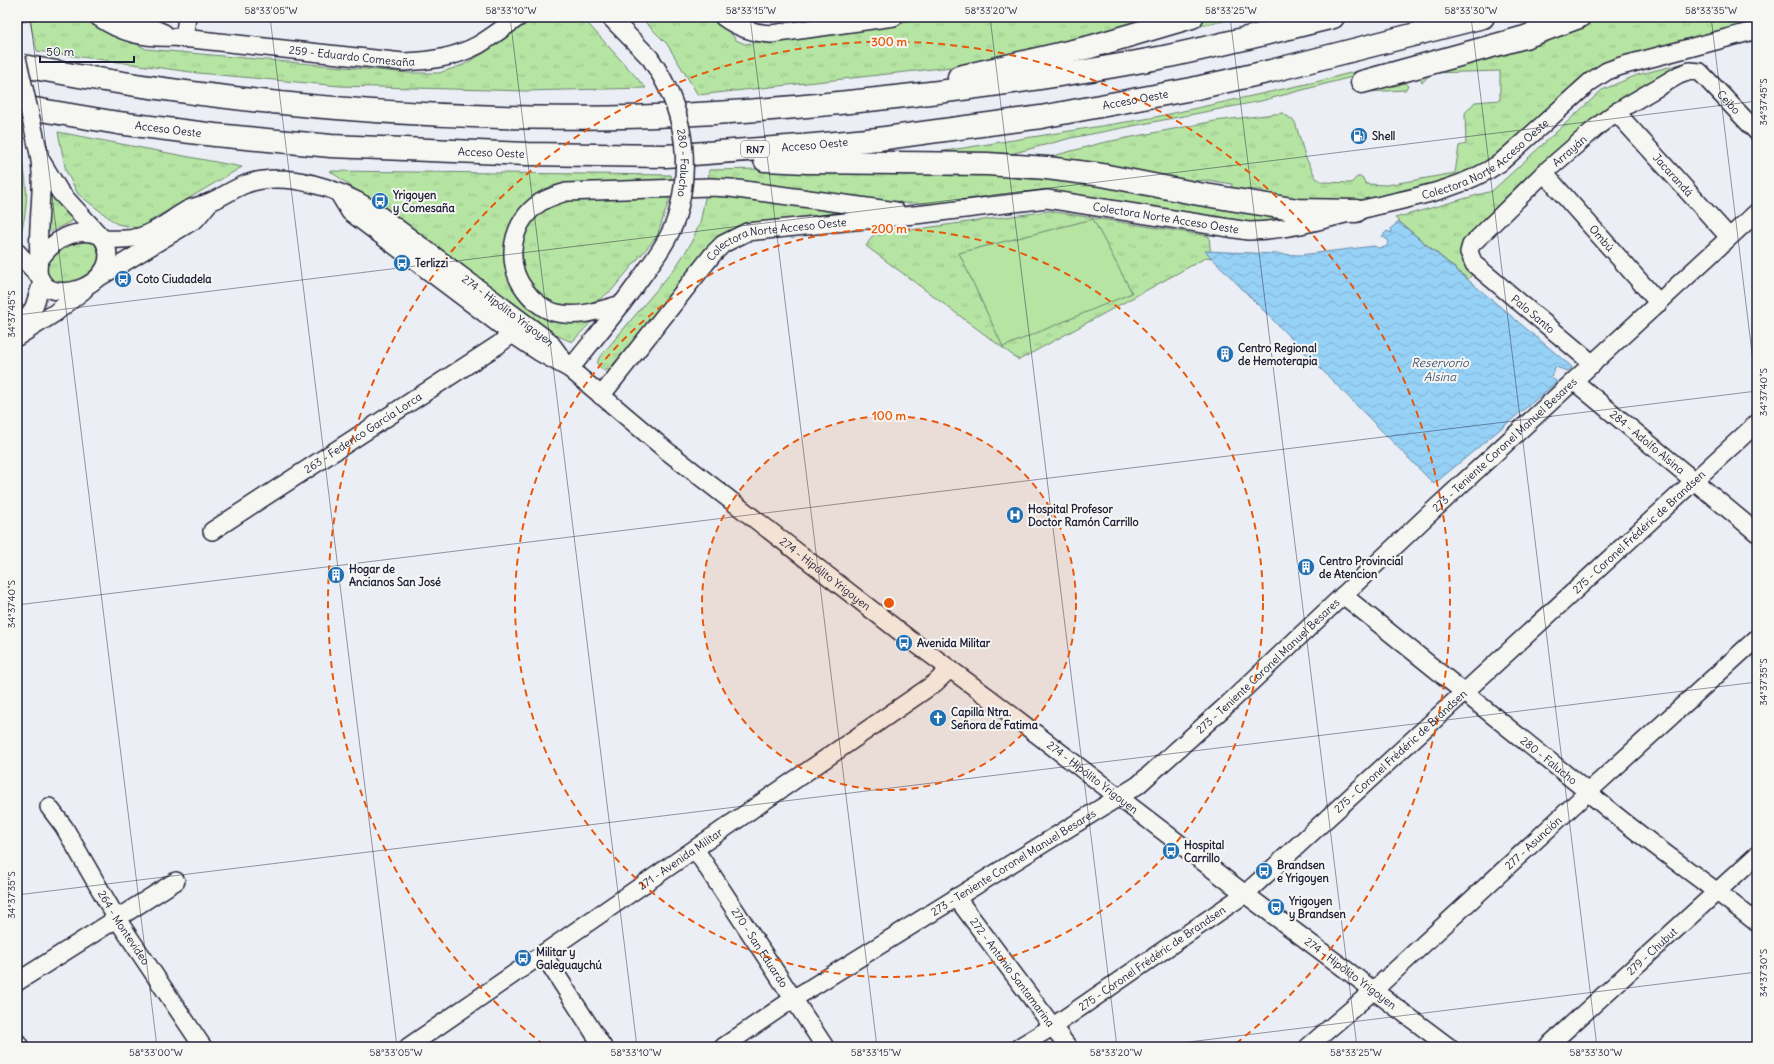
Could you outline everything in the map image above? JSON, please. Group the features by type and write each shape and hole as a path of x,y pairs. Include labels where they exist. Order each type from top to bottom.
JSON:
{"highway":[{"path":"830,105 1090,47 1192,17"},
{"path":"17,65 106,82 216,97 332,108 420,114 503,117 606,117 703,114 830,105 1076,73 1225,44 1333,17"},
{"name":"Acceso Oeste","path":"17,106 118,123 215,135 331,146 527,154 666,156 871,139 1062,113 1178,92 1271,72 1484,17"},
{"path":"1362,82 1525,37 1579,17"},
{"path":"666,156 807,162 987,164 1047,168 1102,175 1199,194 1298,210 1356,211"}],"street":[{"path":"98,17 137,35 150,38 178,38"},
{"path":"127,17 178,38"},
{"path":"178,38 188,17"},
{"name":"259 - Eduardo Comesaña","path":"178,38 402,62 425,61 461,53 478,45 519,17"},
{"name":"280 - Falucho","path":"570,369 622,304 671,234 676,219 685,177 683,135 671,95 650,58 610,17"},
{"path":"724,17 741,28 755,33 771,34 894,17"},
{"name":"Colectora Norte Acceso Oeste","path":"601,396 705,263 723,244 747,232 924,214 1047,199 1248,231 1270,231 1298,226 1458,185 1487,172 1500,163 1590,82 1607,71 1620,66 1757,30"},
{"path":"17,58 39,154 42,190 38,248 40,273 47,288 60,292 75,290 94,281 196,219 210,202"},
{"name":"Arrayán","path":"1474,264 1469,252 1471,245 1476,238 1544,173 1598,126 1616,112 1679,75 1690,71 1700,72"},
{"name":"Ceibo","path":"1700,72 1757,132"},
{"name":"Jacarandá","path":"1616,112 1729,237"},
{"path":"17,335 54,313 94,281 106,267 108,252 101,237 60,192 39,154"},
{"name":"Ombú","path":"1544,173 1659,303"},
{"name":"274 - Hipólito Yrigoyen","path":"210,202 231,190 246,184 264,180 302,181 321,186 361,202 550,340 570,369"},
{"path":"622,304 593,313 578,315 567,314 555,312 538,304 528,295 519,283 514,269 513,242 522,222 539,203 550,197 566,192 710,187 730,188 924,214"},
{"name":"274 - Hipólito Yrigoyen","path":"339,194 350,212 512,334 539,352 570,369 667,450 950,669 1244,894 1450,1047"},
{"path":"17,335 34,306 44,253 60,239 80,233 90,232 101,237 134,238 144,235 189,209 210,202"},
{"name":"273 - Teniente Coronel Manuel Besares","path":"723,1047 793,999 1138,785 1228,704 1343,595 1757,212"},
{"path":"17,252 40,273"},
{"name":"Palo Santo","path":"1474,264 1593,364"},
{"name":"263 - Federico García Lorca","path":"212,531 498,345 512,334"},
{"name":"284 - Adolfo Alsina","path":"1575,382 1757,533"},
{"name":"275 - Coronel Frédéric de Brandsen","path":"1018,1047 1052,1027 1244,894 1757,422"},
{"name":"280 - Falucho","path":"1343,595 1588,792 1608,810 1718,891 1757,923"},
{"name":"277 - Asunción","path":"1308,1047 1374,990 1757,638"},
{"name":"271 - Avenida Militar","path":"408,1047 935,683 950,669"},
{"name":"264 - Montevideo","path":"49,807 64,827 117,919 203,1047"},
{"name":"270 - San Eduardo","path":"695,849 824,1047"},
{"name":"279 - Chubut","path":"1547,1047 1757,855"},
{"path":"17,982 176,881"},
{"name":"272 - Antonio Santamarina","path":"956,897 1068,1047"},
{"path":"543,954 603,1047"},
{"path":"17,1042 20,1047"}],"green space":[{"path":"29,17 85,17 146,49 409,73 439,73 463,65 484,53 536,17 582,17 646,88 526,91 340,86 198,73 37,51"},
{"path":"640,17 718,17 736,40 745,44 936,17 1161,17 1113,32 960,66 698,95 667,44"},
{"path":"1205,17 1242,17 1138,40"},
{"path":"1607,17 1757,17 1757,22 1599,66 1500,156 1458,177 1360,204 1268,199 1262,190 1239,189 1231,191 1232,184 1208,180 1193,181 1192,185 1042,159 1101,143 1215,121 1283,113 1295,122 1305,156 1316,178 1323,182 1351,183 1357,177 1362,177 1366,184 1387,185 1455,173 1459,146 1466,144 1465,113 1475,102 1500,100 1500,71 1431,73 1422,83 1419,74 1407,76"},
{"path":"1537,23 1431,56 1261,101 1071,138 1003,156 901,158 1151,118 1320,81"},
{"path":"1685,63 1687,68 1612,108 1474,236 1476,271 1468,279 1395,218 1492,191 1602,90 1637,75"},
{"path":"1404,77 1408,87 1405,90 1358,91"},
{"path":"58,132 242,167 138,228 117,224 78,194 66,171"},
{"path":"17,139 26,180 26,204 17,245"},
{"path":"868,167 1049,172 1306,218 1256,225 1119,204 893,203 708,182 709,170"},
{"path":"330,171 671,175 672,185 553,190 507,239 525,303 597,316 572,342 549,332"},
{"path":"47,182 76,219 43,235"},
{"path":"706,193 853,213 727,233 609,369 604,371 597,364 599,358 675,268 690,245 700,223"},
{"path":"669,195 669,201 657,236 612,290 600,299 581,306 560,306 539,298 521,273 521,232 529,219 557,201"},
{"path":"1049,211 1209,236 1211,258 1207,257 1019,360 866,246 873,235"},
{"path":"1093,219 1132,293 1003,347 959,253"},
{"path":"76,237 93,239 99,244 98,260 90,271 77,280 62,283 55,282 49,278 43,261"}],"water":[{"name":"Reservorio Alsina","path":"1399,222 1572,367 1568,371 1555,367 1551,377 1557,382 1434,484 1205,251 1300,255 1374,246 1378,248 1386,247 1389,241 1382,236 1387,231 1392,233 1391,228"}],"place":[{"name":"Shell","path":"1359,136"},
{"name":"Yrigoyen y Comesaña","path":"380,201"},
{"name":"Terlizzi","path":"402,263"},
{"name":"Coto Ciudadela","path":"123,279"},
{"name":"Centro Regional de Hemoterapia","path":"1225,354"},
{"name":"Hospital Profesor Doctor Ramón Carrillo","path":"1015,515"},
{"name":"Centro Provincial de Atencion","path":"1306,567"},
{"name":"Hogar de Ancianos San José","path":"336,575"},
{"name":"Avenida Militar","path":"904,643"},
{"name":"Capilla Ntra. Señora de Fatima","path":"938,718"},
{"name":"Hospital Carrillo","path":"1171,851"},
{"name":"Brandsen e Yrigoyen","path":"1264,871"},
{"name":"Yrigoyen y Brandsen","path":"1276,907"},
{"name":"Militar y Galeguaychú","path":"523,958"}]}
